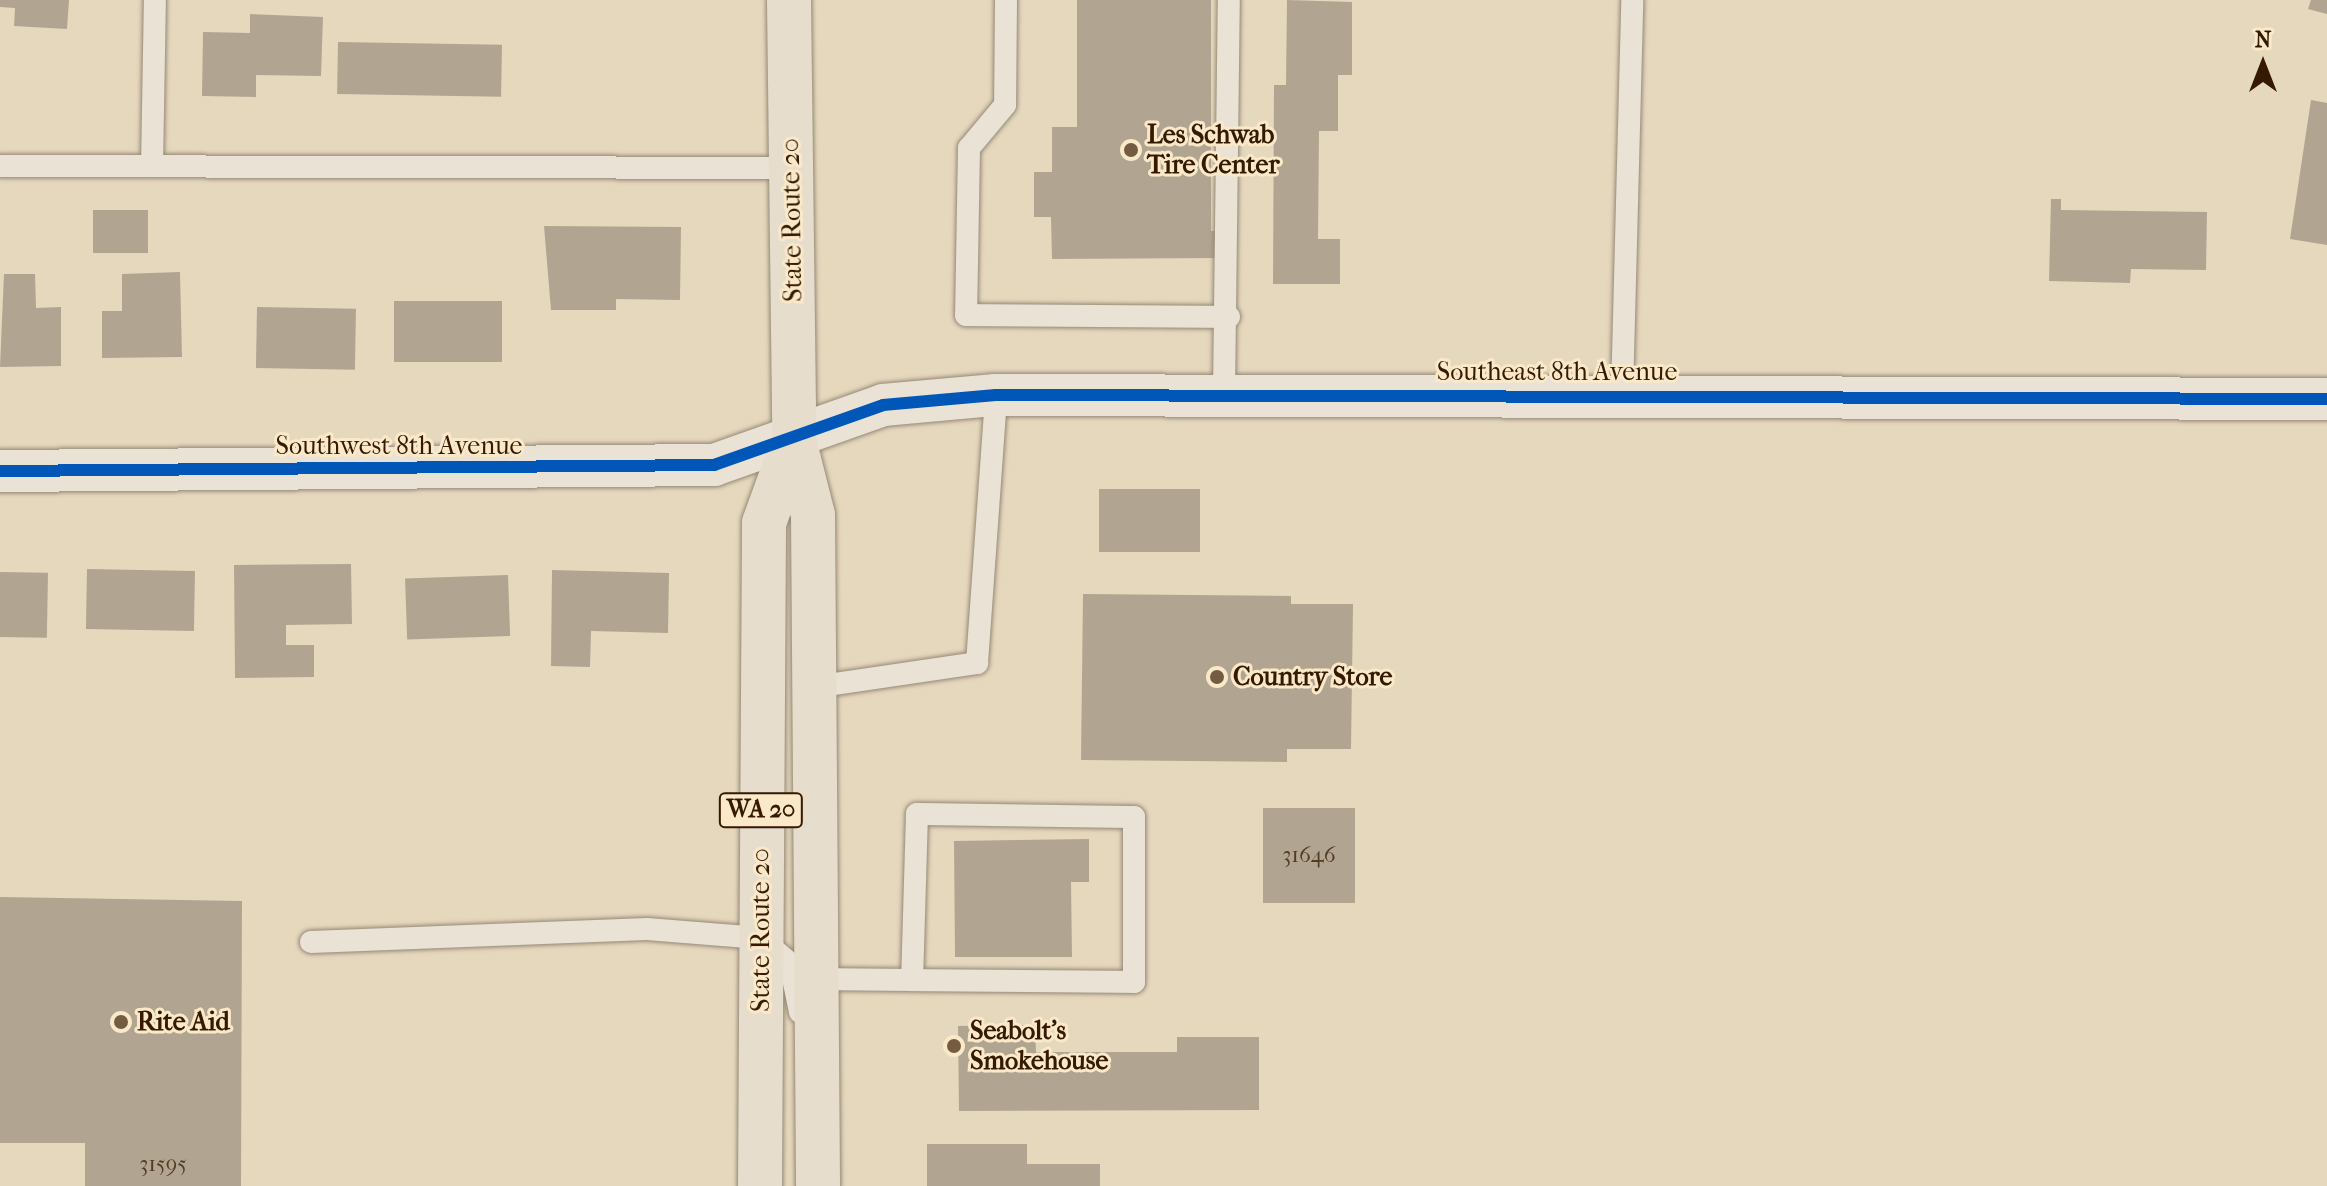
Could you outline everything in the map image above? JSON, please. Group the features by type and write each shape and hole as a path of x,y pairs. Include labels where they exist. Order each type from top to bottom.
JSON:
{"main road":[{"name":"State Route 20","path":"789,0 794,440 813,515 814,979 818,1186"},
{"name":"State Route 20","path":"760,1186 764,523 794,440"}],"street":[{"name":"Southeast 8th Avenue","path":"794,440 883,405 996,395 1622,394 2327,399"},
{"name":"Southwest 8th Avenue","path":"0,471 672,467 714,465 794,440"}],"lane":[{"path":"152,166 155,0"},
{"path":"1006,0 1005,105 969,148 966,315 1229,317"},
{"path":"1224,393 1229,317 1229,0"},
{"path":"1622,394 1632,0"},
{"path":"0,166 791,168"},
{"path":"814,687 977,663 996,395"},
{"path":"814,979 912,980 1134,982 1134,817 917,814 912,980"},
{"path":"311,942 647,929 760,938 790,963 816,1088"}],"building":[{"path":"0,0 69,0 67,29 14,26 15,8 0,7"},
{"name":"Les Schwab Tire Center","path":"1077,0 1211,0 1211,231 1218,231 1218,258 1052,259 1051,217 1034,217 1034,172 1052,172 1052,127 1077,127"},
{"path":"1287,0 1352,2 1352,75 1338,75 1338,131 1319,131 1318,239 1340,239 1340,284 1273,284 1274,85 1286,85"},
{"path":"2311,0 2327,0 2327,14 2308,9"},
{"path":"250,14 323,17 321,76 256,75 256,97 202,96 203,32 250,33"},
{"path":"338,42 502,45 501,97 337,94"},
{"path":"2311,100 2327,103 2327,245 2290,239"},
{"path":"2051,199 2061,199 2061,210 2207,212 2206,270 2131,269 2130,283 2049,281"},
{"path":"93,210 148,210 148,253 93,253"},
{"path":"544,226 681,227 680,300 616,299 616,310 551,310"},
{"path":"180,272 182,357 102,358 102,311 122,311 122,274"},
{"path":"4,274 35,274 36,308 61,307 61,366 0,367"},
{"path":"394,301 502,301 502,362 394,362"},
{"path":"257,307 356,309 355,370 256,368"},
{"path":"1099,489 1200,489 1200,552 1099,552"},
{"path":"351,564 352,624 286,625 286,645 314,645 314,677 235,678 234,565"},
{"path":"87,569 195,571 194,631 86,629"},
{"path":"552,570 669,573 668,633 591,631 590,667 551,666"},
{"path":"0,572 48,573 47,638 0,637"},
{"path":"508,575 510,636 407,640 405,579"},
{"name":"Country Store","path":"1083,594 1291,596 1291,604 1353,604 1351,749 1287,749 1287,762 1081,760"},
{"path":"1263,808 1355,808 1355,903 1263,903"},
{"path":"1089,839 1089,882 1071,882 1072,957 955,957 954,841"},
{"name":"Rite Aid","path":"0,897 242,901 241,1186 85,1186 85,1143 0,1143"},
{"path":"1035,1025 1036,1052 1177,1052 1177,1037 1259,1037 1259,1110 959,1111 958,1026"},
{"path":"927,1144 1027,1144 1027,1164 1100,1164 1100,1186 927,1186"}],"cycle path":[{"path":"0,471 714,465 883,405 996,395 2327,399"}],"place":[{"name":"Les Schwab Tire Center","path":"1131,150"},
{"name":"Country Store","path":"1217,677"},
{"name":"Rite Aid","path":"121,1022"},
{"name":"Seabolt's Smokehouse","path":"954,1046"}]}
